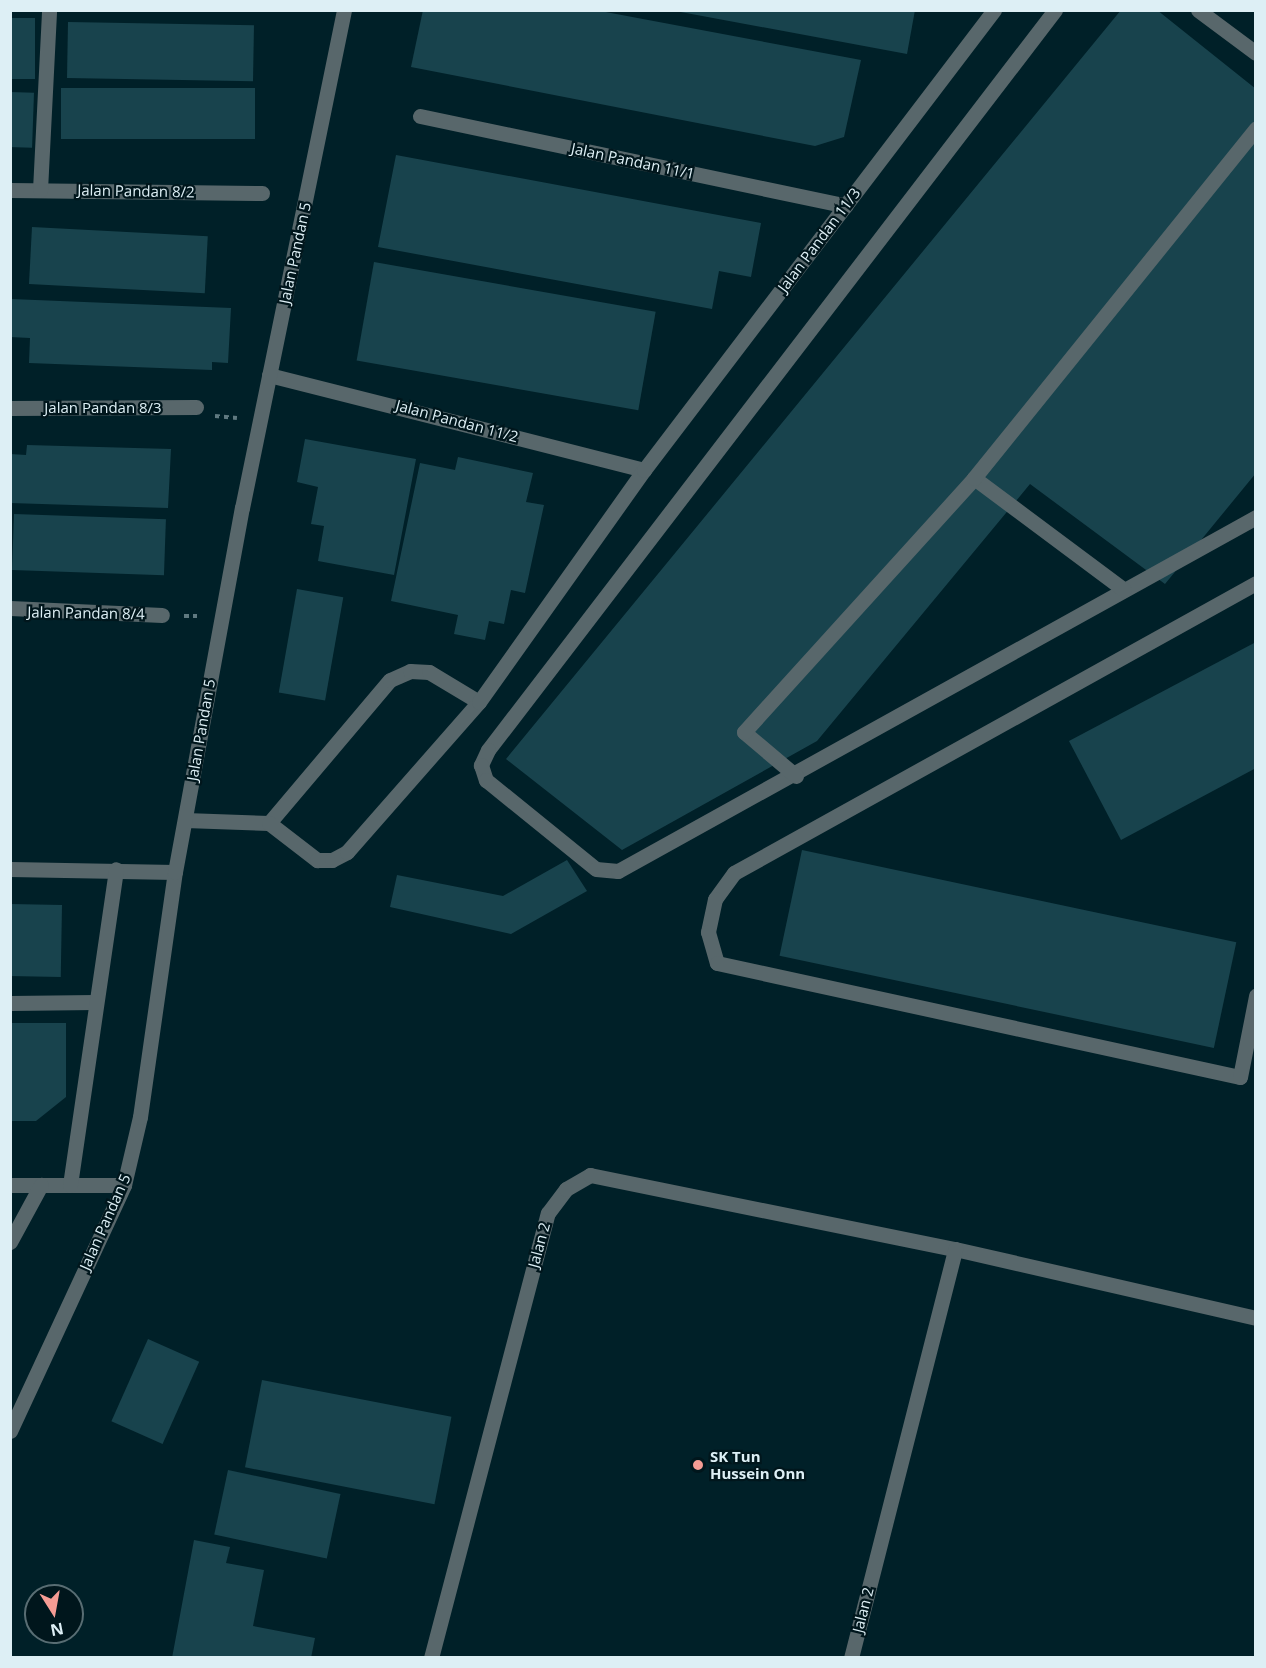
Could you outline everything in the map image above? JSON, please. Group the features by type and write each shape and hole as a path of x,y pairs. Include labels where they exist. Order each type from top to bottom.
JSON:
{"street":[{"path":"40,190 49,10"},
{"name":"Jalan Pandan 5","path":"10,1431 124,1185 140,1117 175,872 222,616 344,10"},
{"name":"Jalan Pandan 11/3","path":"269,823 317,860 332,860 347,852 479,702 644,470 994,10"},
{"path":"1055,10 488,750 481,765 486,780 596,869 618,871 796,776 1256,517"},
{"path":"1198,10 1256,53"},
{"name":"Jalan Pandan 11/1","path":"420,116 846,206"},
{"path":"796,776 744,732 974,478 1256,128"},
{"name":"Jalan Pandan 8/2","path":"10,190 262,193"},
{"name":"Jalan Pandan 11/2","path":"269,375 644,470"},
{"name":"Jalan Pandan 8/3","path":"10,408 196,407"},
{"path":"974,478 1124,590"},
{"path":"1256,584 734,873 715,899 708,932 717,963 1240,1077 1256,996"},
{"name":"Jalan Pandan 8/4","path":"10,608 162,615"},
{"path":"185,820 269,823 390,680 410,671 429,672 479,702"},
{"path":"10,869 116,869 175,872"},
{"path":"69,1185 94,1002 116,869"},
{"path":"10,1003 94,1002"},
{"name":"Jalan 2","path":"430,1658 548,1213 566,1189 590,1175 955,1249 1256,1318"},
{"path":"10,1185 124,1185"},
{"path":"10,1242 41,1185"},
{"name":"Jalan 2","path":"851,1658 955,1249"}],"path":[{"path":"218,417 234,417"},
{"path":"162,615 222,616"}],"building":[{"path":"423,10 595,10 861,60 844,137 815,146 411,67"},
{"path":"670,10 915,10 907,54"},
{"path":"1121,10 1157,10 1256,89 1256,473 1165,584 1030,484 817,741 622,850 506,759"},
{"path":"10,18 35,18 35,79 10,79"},
{"path":"68,22 254,25 253,81 67,78"},
{"path":"61,88 255,88 255,139 61,139"},
{"path":"10,92 34,93 32,148 10,147"},
{"path":"396,155 761,223 751,277 719,271 712,309 378,247"},
{"path":"32,227 208,236 205,293 29,284"},
{"path":"374,262 656,312 638,410 357,360"},
{"path":"11,299 231,308 228,363 212,362 212,370 29,363 30,338 10,337"},
{"path":"305,439 416,459 394,575 318,561 324,526 311,524 318,487 297,482"},
{"path":"27,445 171,449 168,508 10,503 10,454 26,455"},
{"path":"458,457 533,473 526,502 544,505 525,593 511,590 504,624 489,621 485,640 454,634 458,615 391,601 420,463 455,470"},
{"path":"14,514 166,519 164,575 12,570"},
{"path":"297,589 343,597 325,701 279,692"},
{"path":"1256,642 1256,768 1121,840 1069,741"},
{"path":"802,850 1236,942 1214,1048 780,956"},
{"path":"567,860 587,891 511,934 390,907 397,875 503,896"},
{"path":"10,904 62,905 61,977 10,976"},
{"path":"10,1023 66,1023 66,1097 36,1121 10,1121"},
{"path":"148,1339 199,1362 163,1444 111,1421"},
{"path":"262,1380 451,1417 434,1504 245,1467"},
{"path":"228,1470 340,1494 327,1558 214,1535"},
{"path":"194,1540 230,1547 226,1563 264,1570 253,1626 315,1638 311,1658 172,1658"}],"place":[{"name":"SK Tun Hussein Onn","path":"698,1465"}]}
